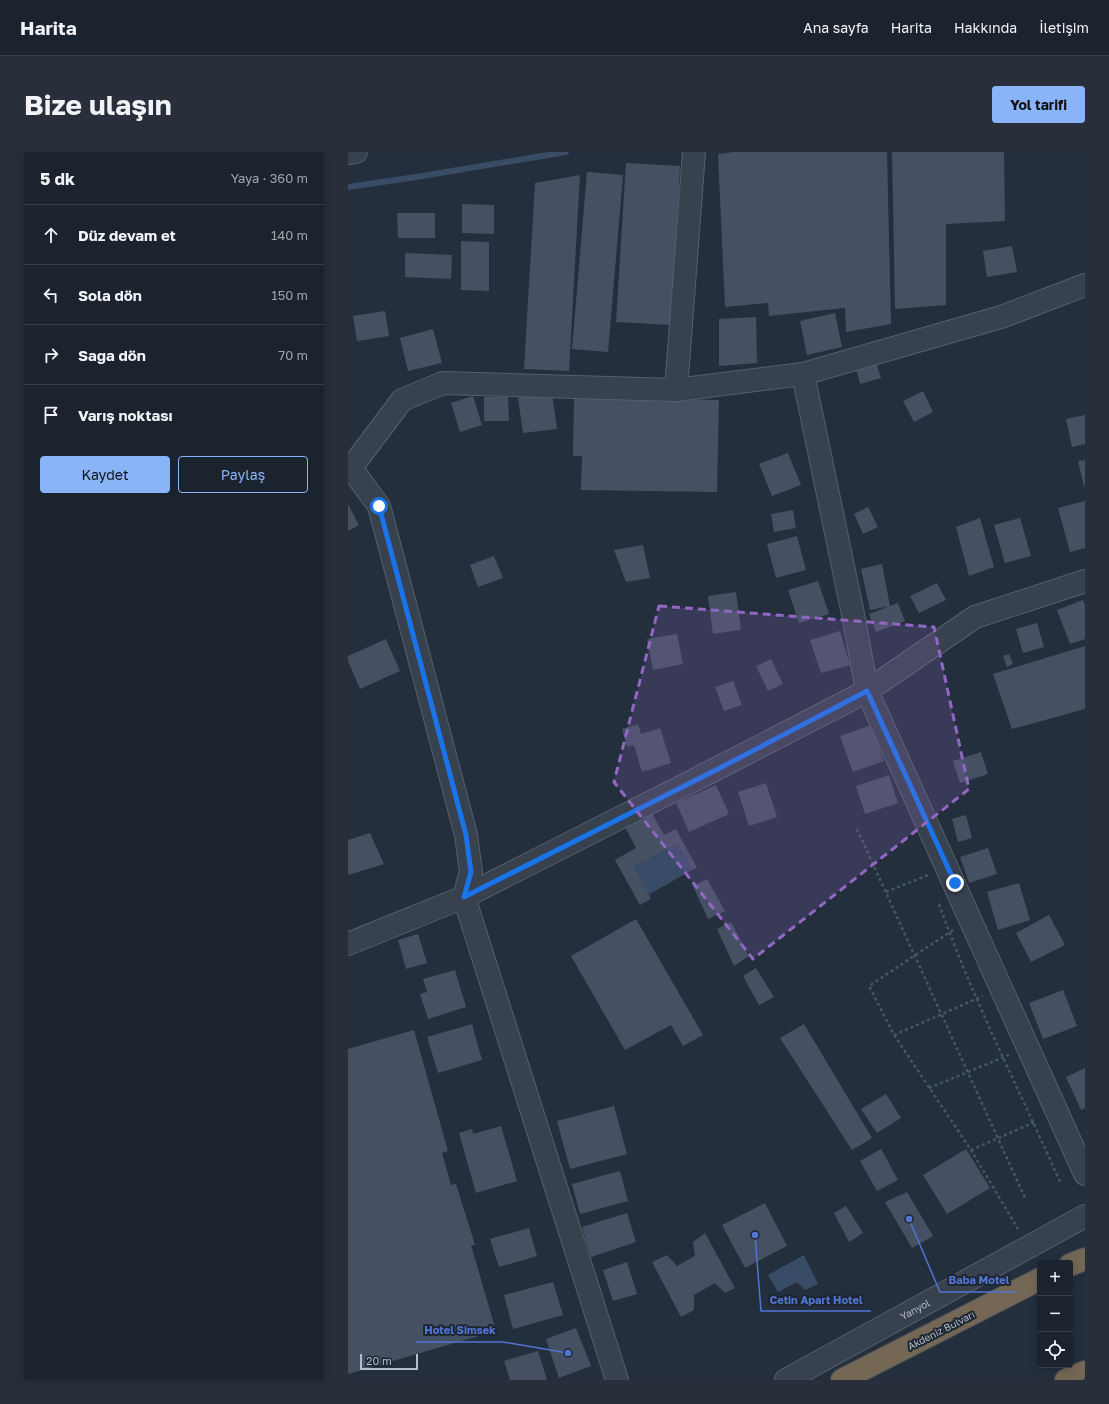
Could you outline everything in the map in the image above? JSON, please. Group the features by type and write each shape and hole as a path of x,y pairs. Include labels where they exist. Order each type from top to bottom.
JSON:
{"highway":[{"path":"1073,1264 1085,1259"},
{"name":"Akdeniz Bulvarı","path":"842,1380 1037,1281"},
{"path":"1066,1380 1085,1372"}],"street":[{"path":"348,153 356,152"},
{"path":"676,390 694,153"},
{"path":"617,1380 464,897 471,872 466,835 379,506 350,469 402,400 444,383 676,390 803,374 1001,317 1085,285"},
{"path":"803,374 854,619 867,691 1085,1174"},
{"path":"348,944 464,897 720,768 867,691 974,617 1085,581"},
{"name":"Yanyol","path":"786,1380 1085,1216"}],"path":[{"path":"857,829 1026,1200"},
{"path":"886,892 928,875"},
{"path":"938,904 1002,1057 1034,1123 1061,1184"},
{"path":"970,918 869,986 894,1035 971,1150 1029,1247"},
{"path":"894,1035 1001,987"},
{"path":"929,1088 1028,1047"},
{"path":"971,1150 1058,1113"}],"highlighted area":[{"path":"659,606 934,627 969,789 753,959 614,782"}],"water":[{"path":"678,844 692,870 648,895 634,867"},
{"path":"804,1255 818,1284 805,1290 797,1282 778,1292 768,1275"}],"building":[{"path":"734,152 887,152 891,324 846,332 845,308 769,316 768,303 725,307 718,154"},
{"path":"892,152 1004,152 1005,221 946,224 946,305 895,309"},
{"path":"626,163 680,166 671,325 616,322"},
{"path":"587,172 623,175 608,352 572,349"},
{"path":"580,175 569,371 524,369 535,183"},
{"path":"462,204 494,205 494,234 462,233"},
{"path":"397,213 435,213 435,238 398,238"},
{"path":"461,241 489,242 489,291 461,290"},
{"path":"1012,246 1017,272 987,277 983,251"},
{"path":"405,253 452,255 451,279 405,277"},
{"path":"385,311 389,336 357,341 353,316"},
{"path":"835,313 842,347 807,355 800,321"},
{"path":"756,317 757,363 719,366 719,319"},
{"path":"433,329 442,363 408,371 400,338"},
{"path":"875,359 881,378 860,384 855,365"},
{"path":"923,391 933,412 914,422 903,401"},
{"path":"552,393 557,429 523,433 518,398"},
{"path":"473,396 482,425 460,432 451,403"},
{"path":"484,397 508,397 509,421 484,421"},
{"path":"574,397 719,400 717,492 581,490 582,456 573,456"},
{"path":"1085,415 1085,444 1072,447 1066,419"},
{"path":"788,453 801,485 772,496 759,464"},
{"path":"1085,460 1085,486 1084,486 1078,461"},
{"path":"1085,501 1085,548 1070,552 1058,508"},
{"path":"348,504 359,525 348,531"},
{"path":"868,507 878,527 863,534 854,514"},
{"path":"793,510 796,528 774,532 771,514"},
{"path":"980,518 994,567 969,576 956,527"},
{"path":"1020,518 1031,556 1005,563 994,525"},
{"path":"797,536 806,570 776,578 767,544"},
{"path":"643,545 650,578 626,582 614,550"},
{"path":"494,556 503,578 478,587 470,565"},
{"path":"882,564 890,606 870,610 861,569"},
{"path":"818,581 829,614 799,623 788,590"},
{"path":"937,583 946,600 919,613 910,596"},
{"path":"736,592 741,630 713,634 708,596"},
{"path":"1083,600 1085,605 1085,639 1070,644 1057,610"},
{"path":"898,603 905,621 876,632 869,614"},
{"path":"1037,623 1044,647 1023,653 1016,629"},
{"path":"840,631 850,665 821,673 810,640"},
{"path":"677,634 683,664 653,670 647,639"},
{"path":"386,639 400,671 360,689 348,661 348,656"},
{"path":"1085,646 1085,709 1012,729 993,674"},
{"path":"1009,654 1013,664 1007,667 1003,656"},
{"path":"771,659 783,684 768,691 756,666"},
{"path":"733,681 742,705 724,711 715,687"},
{"path":"638,724 641,734 660,728 671,763 642,772 634,745 627,747 622,729"},
{"path":"871,725 884,761 853,772 840,736"},
{"path":"981,752 988,774 960,783 953,761"},
{"path":"889,775 898,803 865,814 856,786"},
{"path":"766,783 777,817 749,826 738,792"},
{"path":"716,785 729,814 689,832 676,803"},
{"path":"652,813 664,835 676,829 697,868 692,870 678,844 634,867 651,899 640,905 615,860 636,848 625,827"},
{"path":"966,815 972,838 958,842 952,819"},
{"path":"370,833 384,864 348,875 348,840"},
{"path":"988,848 997,874 969,883 960,857"},
{"path":"707,879 725,911 708,919 693,886"},
{"path":"1019,883 1030,920 998,930 987,892"},
{"path":"1049,915 1065,945 1031,962 1016,933"},
{"path":"636,919 703,1035 683,1046 671,1025 625,1050 571,956"},
{"path":"731,922 749,956 734,966 717,929"},
{"path":"418,934 427,963 406,969 398,940"},
{"path":"756,968 774,997 759,1005 743,976"},
{"path":"455,970 466,1007 428,1019 420,994 427,992 423,979"},
{"path":"1063,990 1077,1026 1043,1039 1029,1003"},
{"path":"472,1024 482,1060 438,1073 427,1037"},
{"path":"804,1024 872,1138 852,1150 780,1038"},
{"path":"414,1030 448,1151 442,1153 451,1185 456,1184 475,1245 471,1245 496,1331 348,1374 348,1049"},
{"path":"1085,1068 1085,1108 1081,1110 1066,1077"},
{"path":"886,1094 901,1118 877,1133 861,1109"},
{"path":"614,1106 627,1154 570,1169 557,1121"},
{"path":"501,1126 517,1181 476,1193 459,1133 472,1129 473,1134"},
{"path":"881,1149 898,1180 877,1191 860,1161"},
{"path":"966,1149 990,1188 947,1214 923,1175"},
{"path":"620,1171 628,1201 580,1214 572,1184"},
{"path":"907,1192 933,1236 912,1248 885,1202"},
{"path":"765,1203 787,1246 745,1268 722,1225"},
{"path":"846,1206 863,1233 849,1242 834,1213"},
{"path":"627,1213 636,1242 591,1257 582,1227"},
{"path":"529,1228 537,1256 499,1267 490,1239"},
{"path":"705,1233 735,1288 725,1293 715,1283 694,1295 694,1310 681,1317 652,1262 667,1255 677,1266 695,1256 693,1242"},
{"path":"627,1262 637,1294 613,1301 603,1270"},
{"path":"553,1282 563,1315 513,1329 504,1295"},
{"path":"576,1328 591,1366 559,1378 546,1339"},
{"path":"538,1351 547,1380 510,1380 504,1361"}],"waterway":[{"path":"348,187 566,152"}],"place":[{"name":"Baba Motel","path":"909,1219"},
{"name":"Cetin Apart Hotel","path":"755,1235"},
{"name":"Hotel Simsek","path":"568,1353"}],"route":[{"path":"379,506 466,835 471,872 464,897 720,768 867,691 955,883"}]}
